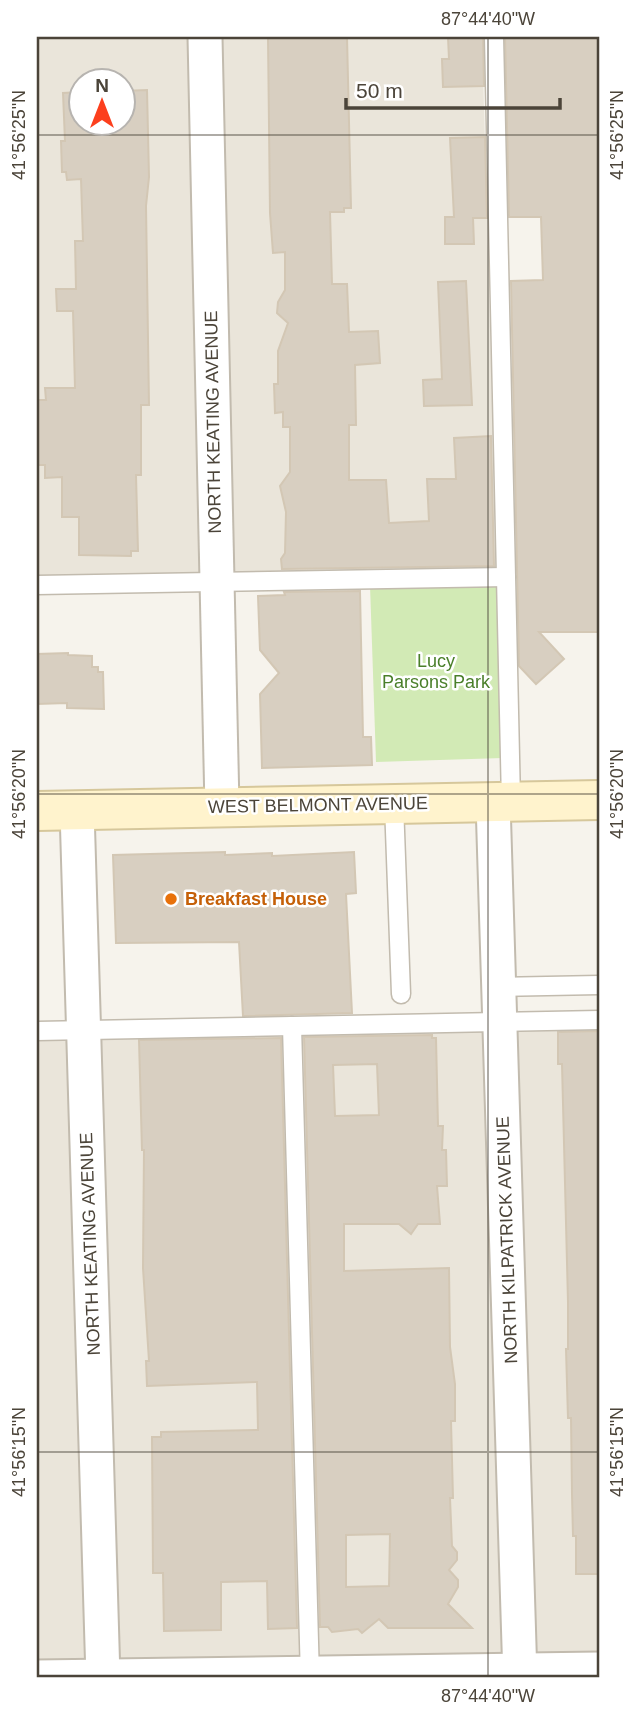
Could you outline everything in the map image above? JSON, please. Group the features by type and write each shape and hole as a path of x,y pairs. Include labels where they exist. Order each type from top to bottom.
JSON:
{"main road":[{"name":"WEST BELMONT AVENUE","path":"37,811 599,800"}],"street":[{"name":"NORTH KEATING AVENUE","path":"205,37 222,807"},
{"name":"NORTH KILPATRICK AVENUE","path":"502,802 499,987 520,1674"},
{"name":"NORTH KEATING AVENUE","path":"77,810 103,1677"},
{"path":"37,1677 520,1674 599,1669"}],"lane":[{"path":"494,37 506,577 502,802"},
{"path":"37,585 506,577"},
{"path":"394,804 401,994"},
{"path":"499,987 599,985"},
{"path":"37,1031 599,1020"},
{"path":"292,1026 310,1676"}],"shaded area":[{"path":"37,37 482,37 497,581 37,594"},
{"path":"599,1018 599,1678 37,1678 37,1030"}],"green space":[{"name":"Lucy Parsons Park","path":"497,581 503,758 376,762 370,585"}],"building":[{"path":"268,37 347,37 351,208 344,208 344,212 330,212 332,284 347,284 349,332 378,331 380,363 355,365 356,425 349,425 349,480 386,480 389,523 429,521 427,479 456,479 454,438 491,436 494,566 282,569 286,512 280,486 290,472 290,427 283,427 283,412 275,413 274,384 278,384 278,351 288,323 277,313 278,302 285,290 285,252 273,253 270,213"},
{"path":"448,37 483,37 484,86 443,87 442,59 449,59"},
{"path":"505,37 599,37 599,632 539,632 564,659 536,684 519,666 511,281 543,280 541,217 509,217"},
{"path":"136,90 147,90 149,177 146,206 149,405 141,405 141,475 136,475 138,551 131,551 131,556 79,555 79,517 62,517 62,477 45,478 45,465 37,465 37,400 46,400 45,388 75,388 73,311 57,311 56,289 76,289 75,241 83,241 81,179 67,180 66,172 62,172 61,141 65,141 63,93 66,93 66,136 136,136"},
{"path":"485,137 487,218 473,218 474,244 445,244 445,217 454,217 450,138"},
{"path":"466,281 472,405 424,406 423,380 442,379 438,282"},
{"path":"360,591 363,737 371,737 372,765 262,768 260,694 279,673 260,650 258,596 285,595 284,592"},
{"path":"68,653 92,656 92,667 98,667 98,672 103,672 104,709 67,708 67,703 37,704 37,654"},
{"path":"225,852 225,855 272,853 272,856 354,852 356,893 346,894 352,1013 243,1016 239,942 116,943 113,855"},
{"path":"599,1031 599,1574 576,1574 566,1349 568,1302 562,1064 558,1064 558,1032"},
{"path":"432,1035 432,1038 436,1038 438,1126 443,1126 442,1150 446,1150 447,1186 437,1186 440,1224 418,1224 411,1234 399,1224 344,1224 344,1271 449,1268 450,1347 455,1384 455,1421 451,1421 453,1498 450,1498 452,1546 457,1552 457,1560 449,1570 458,1580 458,1587 448,1604 472,1628 388,1628 379,1619 362,1633 358,1629 332,1632 328,1627 320,1627 304,1037","holes":["377,1064 379,1115 335,1116 333,1065","390,1534 389,1586 346,1587 346,1535"]},
{"path":"281,1038 297,1628 268,1629 267,1581 221,1582 221,1630 164,1631 163,1573 153,1573 152,1437 161,1437 161,1432 258,1430 257,1382 147,1386 146,1361 149,1361 143,1268 144,1150 139,1040"}],"place":[{"name":"Breakfast House","path":"171,899"}]}
